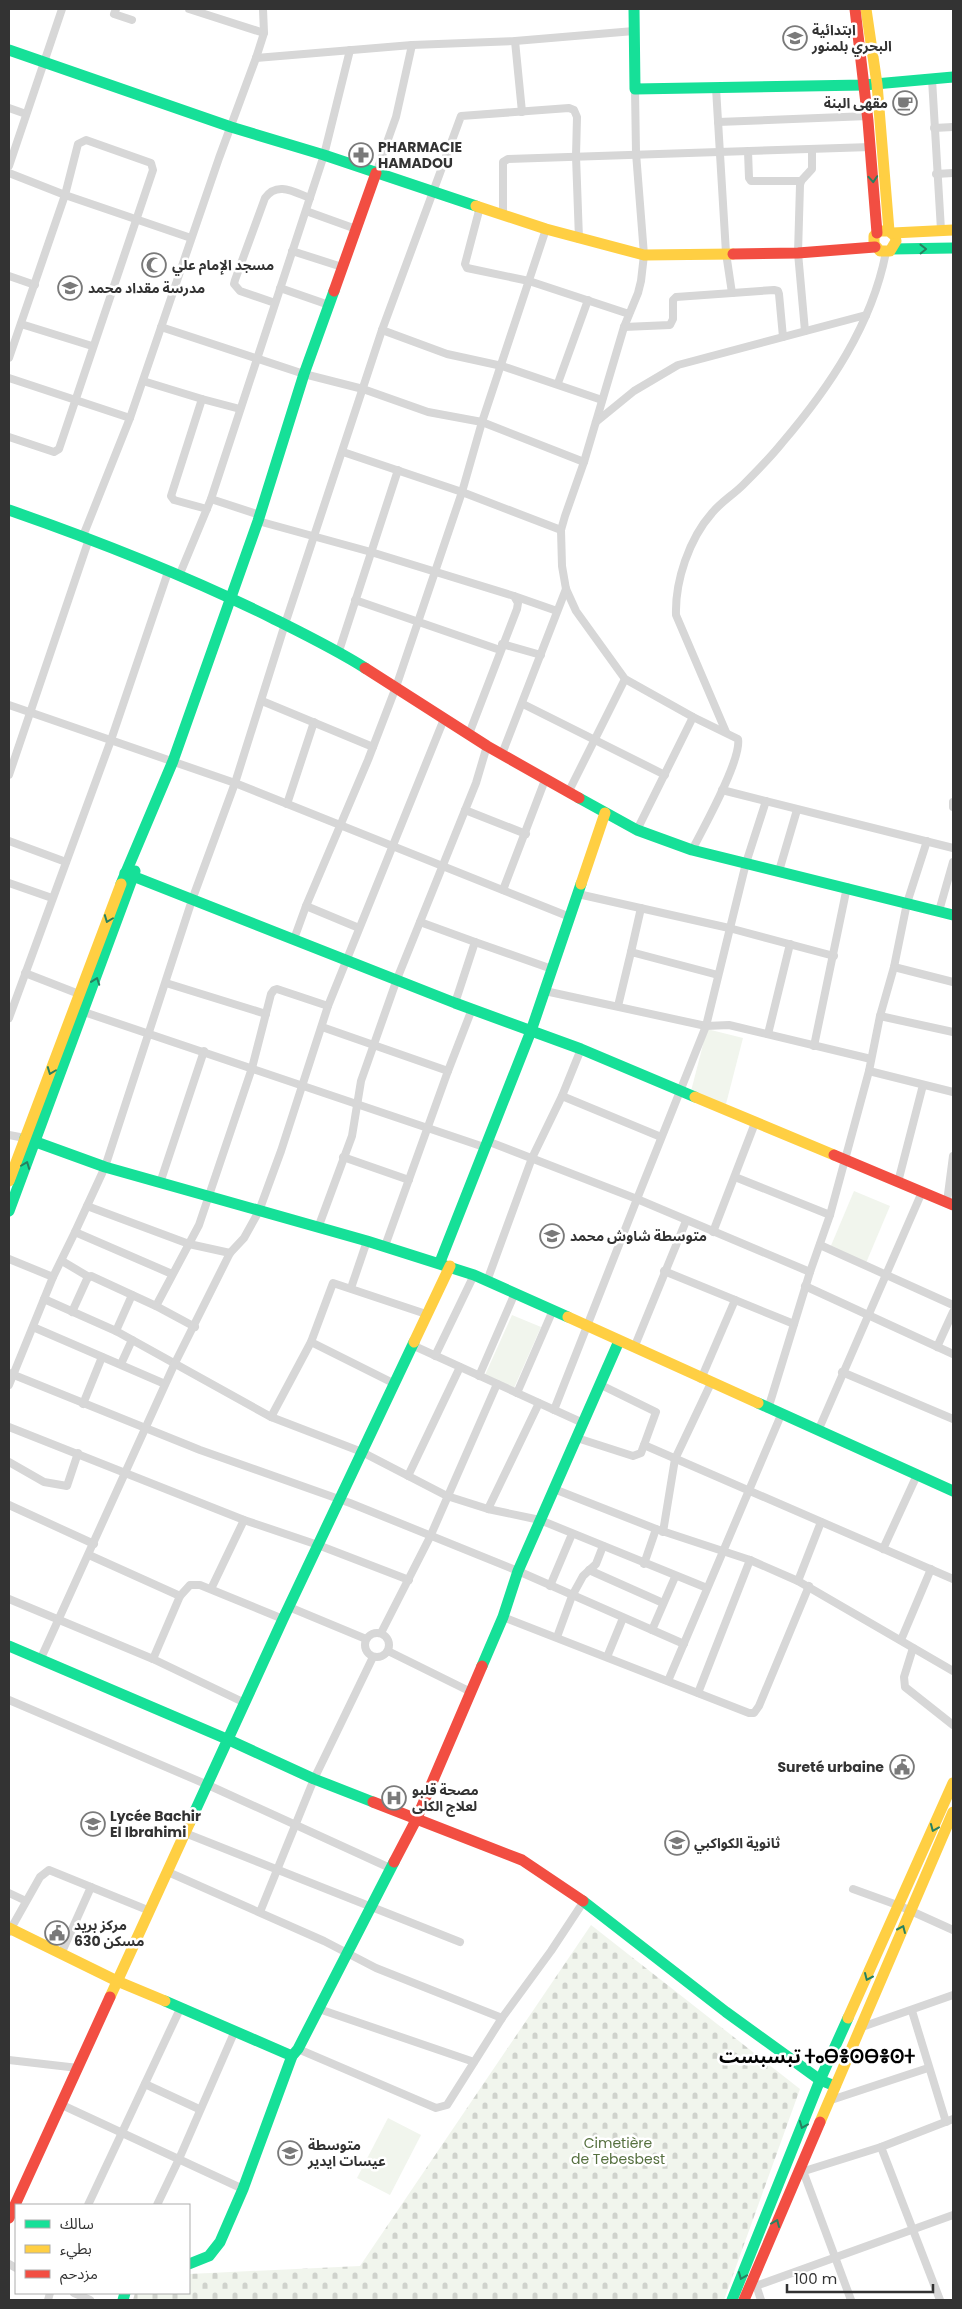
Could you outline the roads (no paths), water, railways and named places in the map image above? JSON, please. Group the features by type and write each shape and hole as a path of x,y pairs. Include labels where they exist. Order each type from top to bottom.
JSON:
{"street":[{"path":"9,166 62,9"},
{"path":"116,9 114,14 132,20"},
{"path":"192,9 264,33"},
{"path":"9,775 86,537 143,382 191,238 256,58 264,33 263,9"},
{"path":"634,9 636,153 644,255 638,294 624,326 584,462 561,530 562,566 566,589 576,611 625,678 738,740 739,747 722,790 692,850"},
{"path":"855,9 871,147 876,233 874,240 885,249"},
{"path":"726,732 676,615 676,603 682,570 697,536 711,513 743,485 782,443 828,385 873,300 885,249 896,241 891,232 877,84 866,9"},
{"path":"256,58 412,45 515,41 634,31"},
{"path":"515,41 522,112"},
{"path":"9,1181 30,1140 84,1012 129,875 173,761 259,518 304,374 396,116 412,45"},
{"path":"9,50 231,127 324,155 546,230 644,255 953,248"},
{"path":"9,1018 173,574 211,499 324,155 350,50"},
{"path":"635,89 864,85 953,77"},
{"path":"876,233 882,230 891,232 947,230 936,174 932,79"},
{"path":"716,88 726,253 732,293"},
{"path":"9,108 26,114"},
{"path":"9,1385 11,1373 33,1327 53,1277 105,1167 192,900 235,783 285,624 382,330 461,116 569,108 574,110 577,117 576,156 579,239"},
{"path":"718,122 868,116"},
{"path":"934,128 953,127"},
{"path":"9,358 65,195 78,144 86,140 153,165 153,170 56,452 9,437"},
{"path":"503,214 504,160 636,153 871,147"},
{"path":"805,331 798,253 801,181 812,169 812,149"},
{"path":"748,151 749,178 751,181 801,181"},
{"path":"9,173 65,195 191,238"},
{"path":"936,174 953,173"},
{"path":"275,303 240,291 234,284 235,280 265,198 270,190 280,188 310,198"},
{"path":"480,207 465,266 530,281 629,314"},
{"path":"306,211 356,229"},
{"path":"294,939 396,687 462,492 482,422 546,230"},
{"path":"292,251 342,267"},
{"path":"9,276 35,285"},
{"path":"280,288 329,305"},
{"path":"624,326 670,325 672,319 672,300 676,296 778,291 783,337"},
{"path":"558,383 588,300"},
{"path":"596,422 634,391 670,368 866,315"},
{"path":"21,324 92,346"},
{"path":"161,327 304,374 363,389 428,412 482,422 584,462"},
{"path":"382,330 447,354 502,366 558,383 602,400"},
{"path":"9,378 130,418"},
{"path":"143,382 240,409"},
{"path":"202,399 171,496 174,500 207,509"},
{"path":"343,452 462,492 561,530"},
{"path":"339,651 398,470"},
{"path":"211,499 314,537 371,552 557,611"},
{"path":"9,510 86,537 230,598 339,651 487,746 637,830 692,850 953,915"},
{"path":"502,754 566,589"},
{"path":"469,734 517,609 518,603 514,596"},
{"path":"355,600 418,622 501,647 541,655"},
{"path":"569,791 625,678"},
{"path":"262,701 373,747"},
{"path":"522,704 596,738 665,775"},
{"path":"9,705 235,783 570,917"},
{"path":"637,830 693,717"},
{"path":"41,1658 174,1365 230,1253 244,1238 259,1211 281,1151 328,1006 444,719"},
{"path":"287,804 314,722"},
{"path":"318,1228 352,1136 355,1104 361,1081 396,979 465,810 487,746"},
{"path":"503,890 526,834 545,780"},
{"path":"722,790 953,848"},
{"path":"554,1410 706,1026 746,863 766,801"},
{"path":"953,802 953,807"},
{"path":"465,810 526,834"},
{"path":"780,871 797,810"},
{"path":"18,2204 117,1981 230,1740 283,1619 395,1384 426,1314 445,1264 485,1144 531,1031 605,813"},
{"path":"9,841 66,862"},
{"path":"768,1409 805,1286 830,1215 894,967 907,903 927,841"},
{"path":"939,911 953,862"},
{"path":"129,875 455,1003 581,1049 681,1093 950,1203 953,1156"},
{"path":"9,1211 30,1140 80,994 129,875"},
{"path":"9,883 52,898"},
{"path":"814,1046 847,888"},
{"path":"578,894 729,928 834,956"},
{"path":"306,906 359,928"},
{"path":"618,1006 641,908"},
{"path":"420,922 552,969"},
{"path":"455,1003 475,942"},
{"path":"768,1034 790,944"},
{"path":"632,952 718,975"},
{"path":"894,967 953,982"},
{"path":"25,972 80,994"},
{"path":"166,983 266,1014"},
{"path":"156,1306 199,1225 252,1068 271,994 277,989 328,1006"},
{"path":"545,990 706,1026 729,1025 871,1059"},
{"path":"385,1246 472,1009"},
{"path":"84,1012 428,1128 532,1158 637,1199 810,1272"},
{"path":"880,1016 953,1032"},
{"path":"322,1028 448,1071"},
{"path":"488,1281 532,1158 562,1096 581,1049"},
{"path":"160,1183 204,1051"},
{"path":"868,1071 953,1092"},
{"path":"898,1182 923,1084"},
{"path":"562,1096 662,1137"},
{"path":"714,1232 755,1123"},
{"path":"9,1135 30,1140 105,1167 445,1264 515,1293 781,1415 953,1491"},
{"path":"343,1157 409,1180"},
{"path":"735,1177 830,1215"},
{"path":"818,1431 842,1372 886,1277 922,1192"},
{"path":"87,1206 189,1244 230,1253"},
{"path":"634,1348 686,1221"},
{"path":"75,1232 172,1274"},
{"path":"351,1288 367,1241"},
{"path":"820,1245 886,1277 953,1305"},
{"path":"9,1259 53,1277"},
{"path":"62,1261 89,1277 95,1277 156,1306 194,1327"},
{"path":"664,1271 794,1324"},
{"path":"435,1356 474,1275"},
{"path":"72,1312 89,1277"},
{"path":"271,1417 311,1342 333,1283 426,1314"},
{"path":"805,1286 953,1354"},
{"path":"479,1376 515,1293"},
{"path":"116,1331 132,1295"},
{"path":"44,1299 116,1331 174,1365 271,1417 362,1452 447,1496 488,1509 540,1520 675,1577 707,1588"},
{"path":"644,1564 659,1530 675,1459 735,1300"},
{"path":"517,1393 552,1310"},
{"path":"937,1347 953,1312"},
{"path":"33,1327 165,1384"},
{"path":"122,1364 132,1340"},
{"path":"190,2264 209,2256 220,2242 243,2189 295,2053 416,1820 503,1617 518,1571 619,1341"},
{"path":"311,1342 395,1384"},
{"path":"412,1346 583,1423"},
{"path":"83,1404 102,1357"},
{"path":"408,1476 460,1367"},
{"path":"842,1372 953,1419"},
{"path":"11,1373 83,1404 200,1450 340,1499 518,1571 684,1644"},
{"path":"381,1634 430,1537 497,1384"},
{"path":"576,1438 633,1456 641,1453 656,1412 601,1385"},
{"path":"488,1509 539,1403"},
{"path":"668,1681 781,1415"},
{"path":"9,1427 244,1520 318,1545 409,1580"},
{"path":"644,1445 953,1579"},
{"path":"9,1462 44,1482 67,1486 78,1453"},
{"path":"883,1548 917,1475"},
{"path":"554,1489 659,1530 750,1560 798,1581 953,1670"},
{"path":"9,1506 94,1544"},
{"path":"211,1589 244,1520"},
{"path":"798,1581 822,1522"},
{"path":"550,1586 572,1534"},
{"path":"558,1637 572,1596 583,1576 596,1564 603,1546"},
{"path":"89,1555 180,1596"},
{"path":"698,1693 750,1560"},
{"path":"900,1640 931,1569"},
{"path":"589,1570 663,1603"},
{"path":"652,1630 675,1577"},
{"path":"153,1659 180,1596 190,1585 200,1585 211,1589 283,1619"},
{"path":"503,1617 558,1637 744,1712 754,1713 759,1706 809,1586"},
{"path":"9,1599 153,1659 245,1703"},
{"path":"289,1607 366,1639"},
{"path":"607,1657 623,1618"},
{"path":"372,1634 381,1634 388,1639 388,1651 381,1657 373,1657 366,1652 366,1639 372,1634"},
{"path":"9,1646 230,1740 314,1780 522,1860 584,1901 726,2012 820,2080 834,2086"},
{"path":"913,1648 904,1677 905,1687 953,1725"},
{"path":"388,1651 471,1692"},
{"path":"260,1912 314,1780 373,1657"},
{"path":"9,1700 295,1823 390,1868"},
{"path":"744,2300 754,2282 859,2028 953,1783"},
{"path":"732,2300 820,2080 953,1812"},
{"path":"185,1833 276,1871 460,1942"},
{"path":"150,1911 50,1870 40,1876 9,1929 117,1981 234,2033 295,2053 436,2108 447,2105 502,2018 551,1951 584,1901"},
{"path":"168,1872 347,1952 376,1968 502,2018"},
{"path":"61,1954 91,1887"},
{"path":"852,1889 905,1908 953,1930"},
{"path":"9,1893 26,1901"},
{"path":"859,2028 912,2011 953,1995"},
{"path":"88,2204 180,2009"},
{"path":"318,2009 474,2062"},
{"path":"800,2172 881,2147 949,2121 928,2068 912,2011"},
{"path":"157,2204 234,2033"},
{"path":"9,2060 78,2068"},
{"path":"828,2101 928,2068"},
{"path":"145,2084 199,2109"},
{"path":"62,2105 243,2189"},
{"path":"881,2147 940,2300"},
{"path":"800,2172 851,2300"},
{"path":"754,2282 834,2257 953,2215"},
{"path":"754,2282 761,2300"},
{"path":"76,2294 90,2300"}],"place":[{"name":"ابتدائية البحري بلمنور","path":"795,38"},
{"name":"مقهى البنة","path":"905,103"},
{"name":"PHARMACIE HAMADOU","path":"361,155"},
{"name":"مسجد الإمام علي","path":"154,265"},
{"name":"مدرسة مقداد محمد","path":"70,288"},
{"name":"متوسطة شاوش محمد","path":"552,1236"},
{"name":"Sureté urbaine","path":"902,1767"},
{"name":"مصحة قلبو لعلاج الكلى","path":"394,1798"},
{"name":"Lycée Bachir El Ibrahimi","path":"93,1824"},
{"name":"ثانوية الكواكبي","path":"677,1843"},
{"name":"مركز بريد 630 مسكن","path":"57,1933"},
{"name":"متوسطة عيسات ايدير","path":"290,2153"}],"district":[{"name":"تبسبست ⵜⴰⴱⴻⵙⴱⴻⵙⵜ","path":"817,2056"}],"park label":[{"name":"Cimetière de Tebesbest","path":"618,2152"}]}
